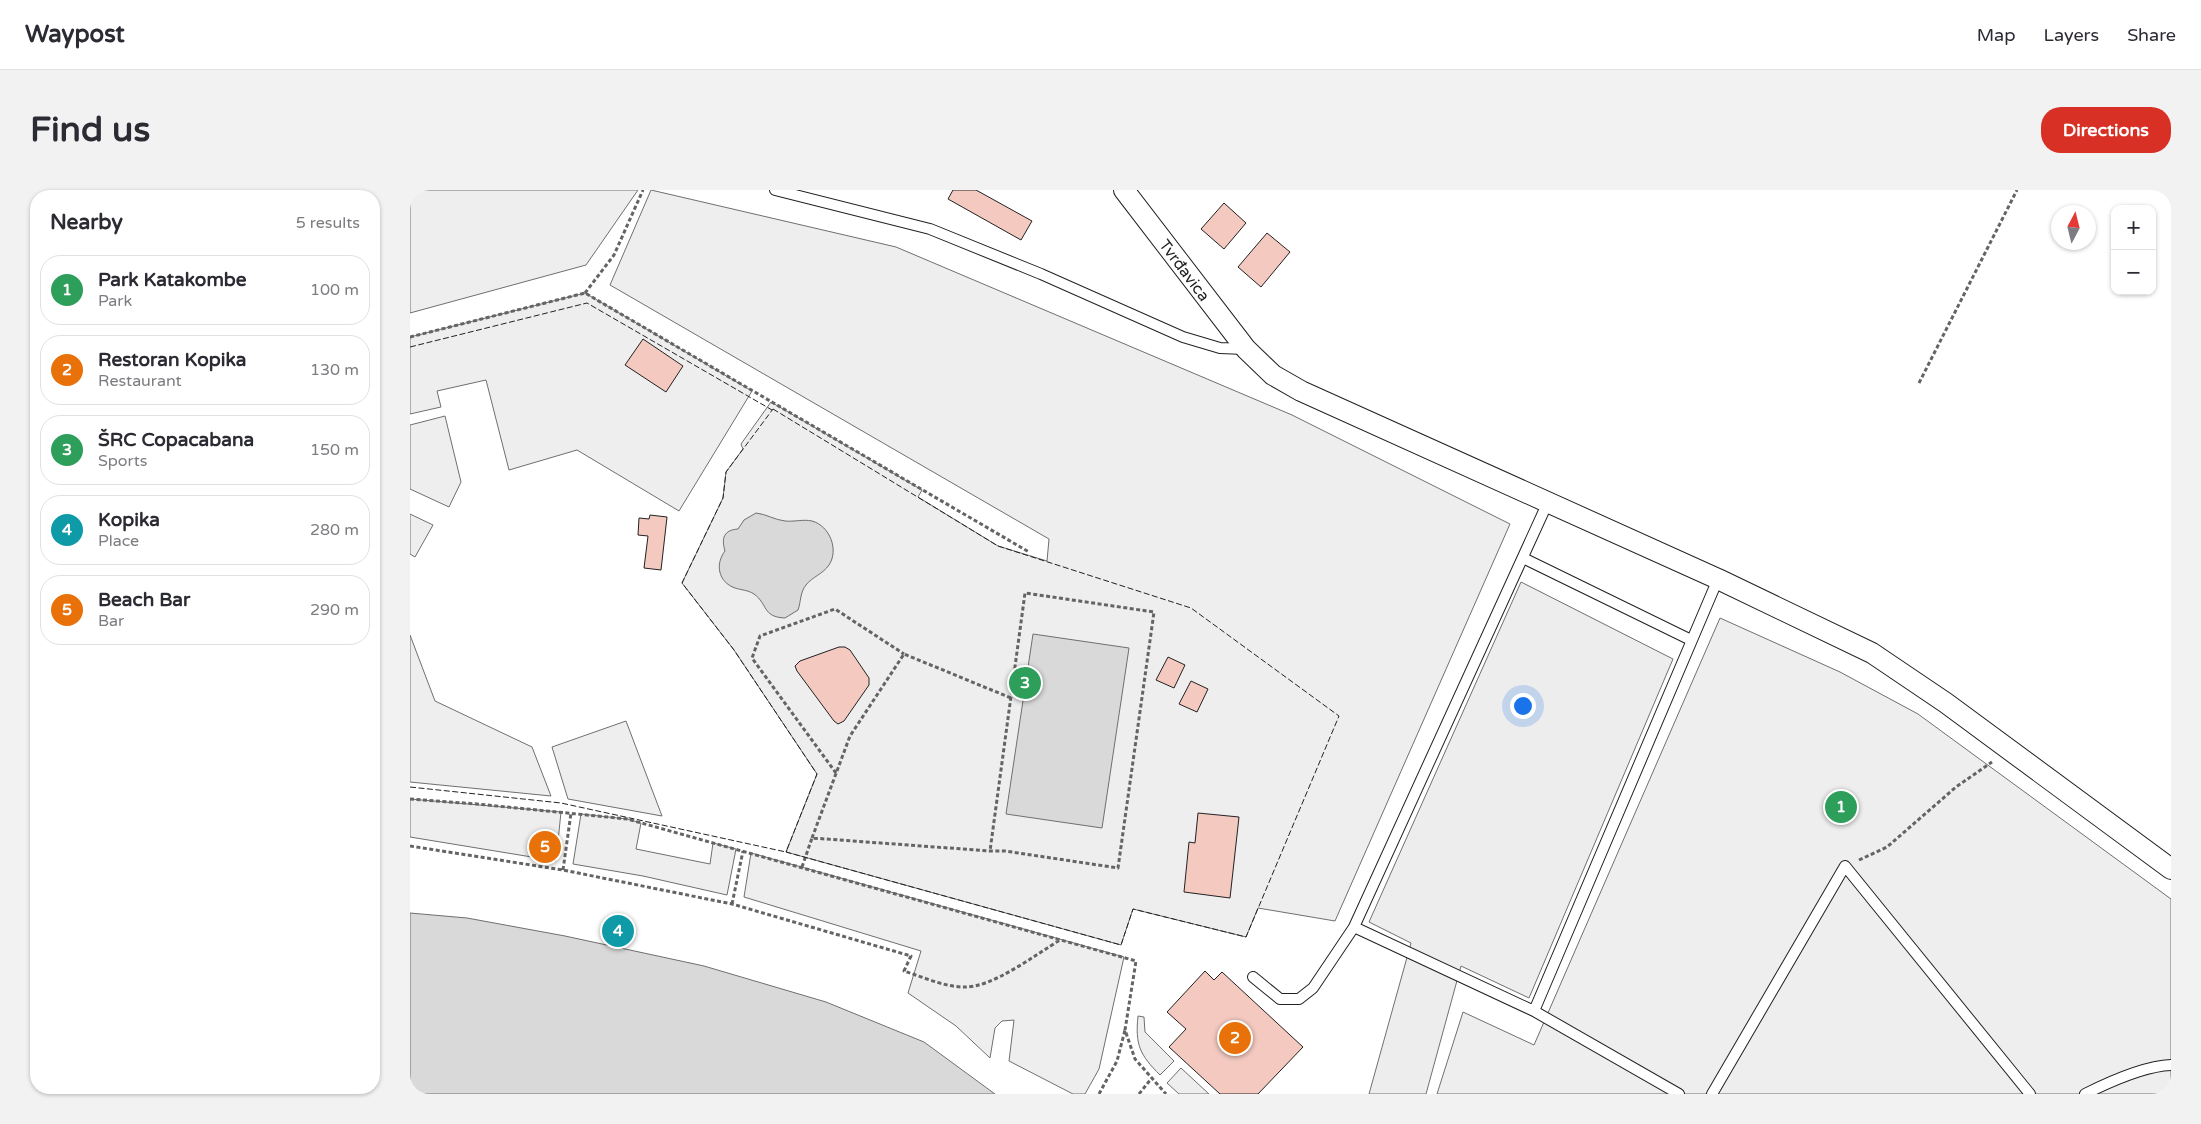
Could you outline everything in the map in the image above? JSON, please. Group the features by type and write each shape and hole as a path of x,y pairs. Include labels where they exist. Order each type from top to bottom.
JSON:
{"street":[{"name":"Tvrđavica","path":"1124,190 1246,350 1273,375 1301,391 1718,579 1872,652 2010,749 2171,869"}],"lane":[{"path":"775,190 930,229 1041,274 1183,337 1220,348 1246,350"},
{"path":"1254,977 1280,999 1299,999 1313,988 1354,927 1548,502"},
{"path":"1523,558 1691,640"},
{"path":"1534,1012 1718,579"},
{"path":"1712,1094 1845,866 2030,1094"},
{"path":"1354,927 1534,1012 1679,1094"},
{"path":"2085,1094 2102,1085 2159,1065 2171,1065"}],"path":[{"path":"410,337 585,293 614,255 643,190"},
{"path":"1919,383 2017,190"},
{"path":"585,293 1029,552"},
{"path":"812,838 990,851 1005,851 1118,868 1154,612 1025,593 990,851"},
{"path":"836,773 752,658 760,636 835,609 904,654 1010,698"},
{"path":"802,867 850,736 904,654"},
{"path":"1845,866 1887,847 1956,787 2010,749"},
{"path":"410,799 627,819 1136,961 1126,1030 1117,1061 1099,1094"},
{"path":"563,870 571,813"},
{"path":"410,846 563,870 732,904 911,956 904,971 949,986 966,988 988,982 1061,940"},
{"path":"732,904 743,851"},
{"path":"1126,1030 1135,1058 1166,1094"},
{"path":"1139,1094 1152,1079"}],"shaded area":[{"path":"410,190 638,190 586,265 410,313"},
{"path":"651,190 896,247 1292,415 1510,524 1335,921 1258,908 1246,937 1133,909 1121,945 786,852 817,774 734,650 682,583 723,498 726,472 743,449 741,444 771,402 922,490 918,497 998,546 1047,561 1049,539 610,285"},
{"path":"585,293 752,391 679,511 577,450 509,470 486,380 437,391 441,407 410,414 410,337"},
{"path":"445,416 461,482 449,507 410,489 410,425"},
{"path":"756,513 785,521 812,521 824,528 833,546 832,559 829,565 806,585 798,610 785,618 769,613 754,594 729,585 725,582 720,572 720,561 725,551 723,542 725,536 730,531 738,529 744,520"},
{"path":"410,514 433,525 415,557 410,554"},
{"path":"1521,582 1673,659 1529,998 1461,966 1426,1094 1369,1094 1411,943 1369,922"},
{"path":"1720,618 1840,672 1918,714 2171,899 2171,1094 1437,1094 1463,1012 1534,1045"},
{"path":"1033,634 1129,648 1102,828 1006,814"},
{"path":"410,635 435,701 532,747 551,796 410,782"},
{"path":"626,721 662,816 568,799 552,747"},
{"path":"410,799 561,812 556,861 410,837"},
{"path":"581,814 627,819 641,823 636,849 710,864 713,843 736,849 727,895 643,876 573,864"},
{"path":"751,853 1124,957 1099,1069 1085,1094 1073,1094 1009,1061 1014,1020 1002,1021 995,1028 990,1058 956,1026 908,993 921,951 744,897"},
{"path":"410,913 467,918 565,936 704,966 826,1002 924,1042 995,1094 410,1094"},
{"path":"1138,1016 1144,1017 1145,1032 1174,1061 1160,1075 1140,1049 1137,1035"},
{"path":"1181,1068 1209,1094 1179,1094 1167,1083"}],"building":[{"path":"953,190 976,190 1032,221 1021,240 948,199"},
{"path":"1224,203 1246,223 1224,249 1201,229"},
{"path":"1267,233 1290,252 1261,287 1238,267"},
{"path":"643,339 683,366 666,392 625,365"},
{"path":"650,515 667,517 661,570 644,568 648,536 638,535 639,518 649,519"},
{"path":"839,647 845,647 850,650 869,678 869,685 844,721 838,724 795,666 800,661"},
{"path":"1168,657 1185,665 1174,688 1156,680"},
{"path":"1191,681 1208,689 1197,712 1179,704"},
{"path":"1198,813 1239,817 1230,898 1184,892 1189,842 1195,843"},
{"path":"535,834 559,837 556,861 531,857"},
{"path":"1205,971 1214,980 1222,972 1303,1047 1258,1094 1220,1094 1169,1047 1186,1029 1167,1012"}],"fence":[{"path":"410,347 587,303 772,410"},
{"path":"773,409 998,546 1191,608 1339,716 1246,937 1133,909 1121,945 786,852 817,774 734,650 682,583 723,498 726,472 773,409"},
{"path":"410,787 561,803 786,852 787,850"}],"place":[{"name":"ŠRC Copacabana","path":"1025,683"},
{"name":"Park Katakombe","path":"1841,807"},
{"name":"Beach Bar","path":"545,847"},
{"name":"Kopika","path":"618,931"},
{"name":"Restoran Kopika","path":"1235,1038"}]}
